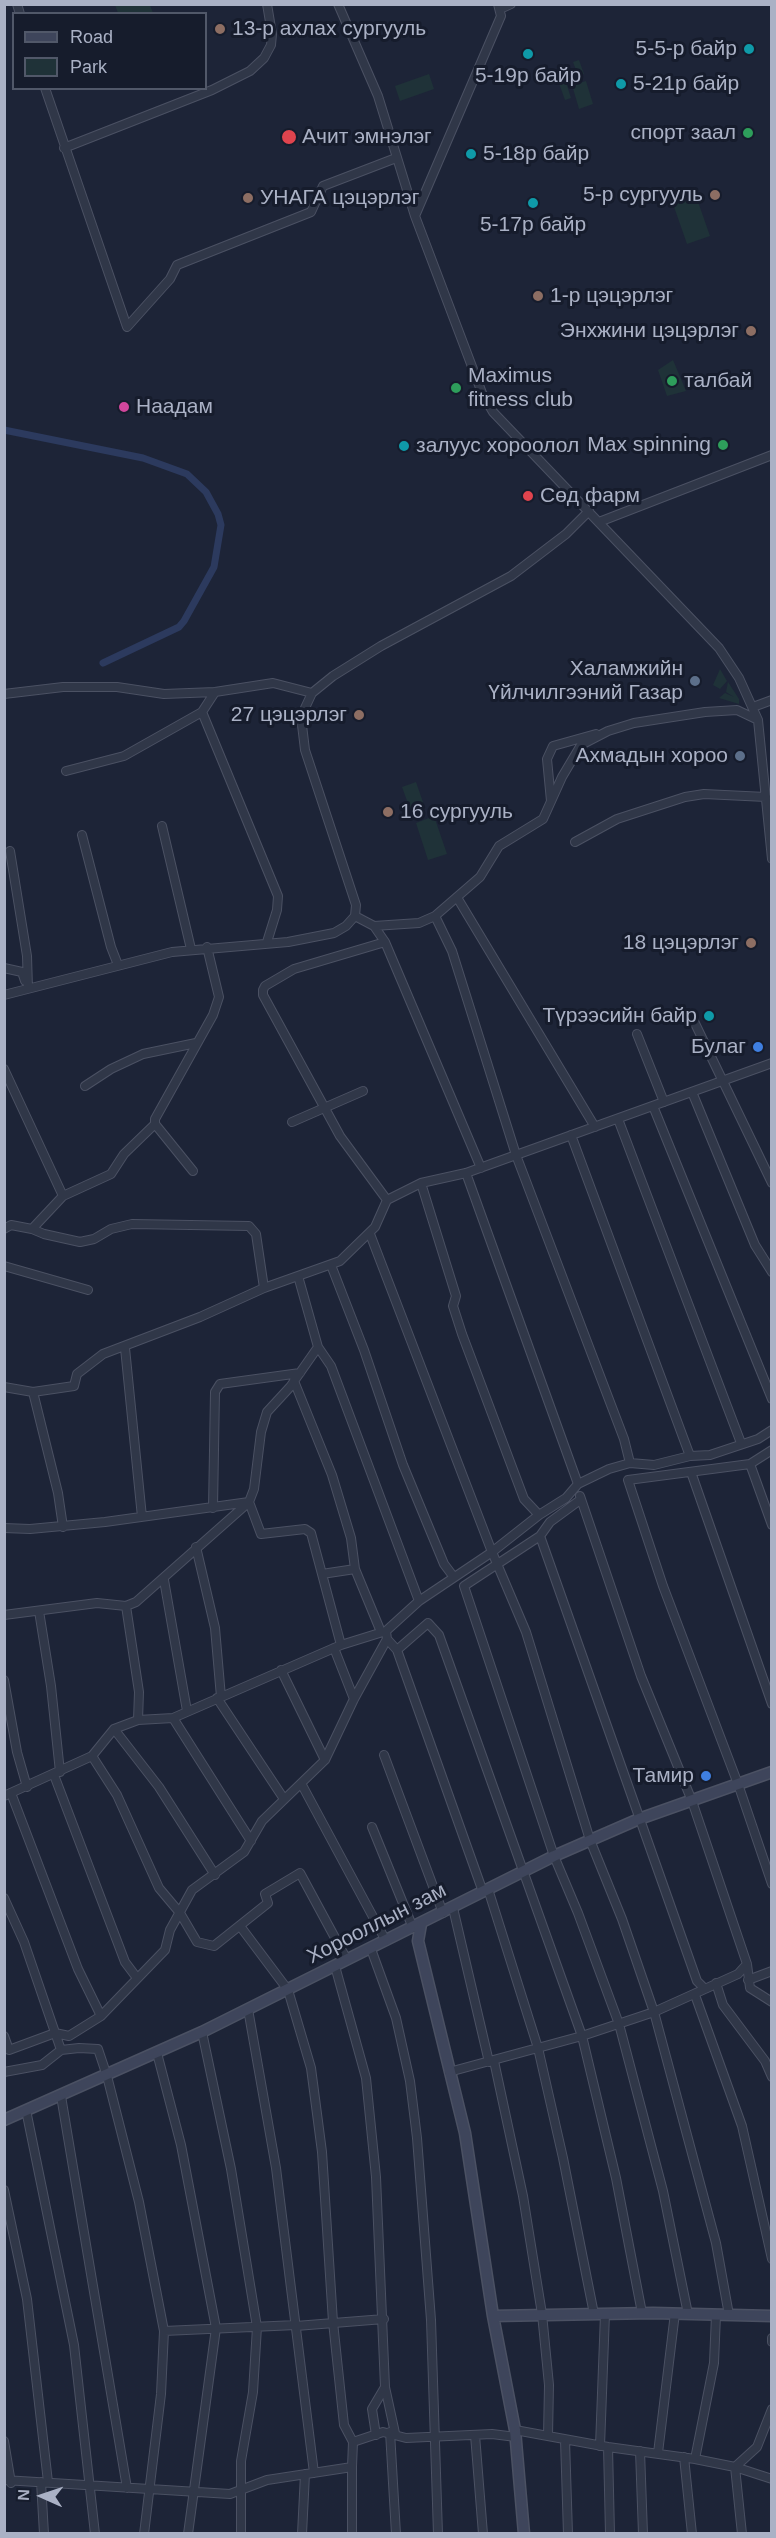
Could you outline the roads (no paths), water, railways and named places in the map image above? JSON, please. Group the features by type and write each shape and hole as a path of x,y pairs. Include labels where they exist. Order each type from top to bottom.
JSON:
{"street":[{"path":"64,148 212,90 250,71 264,58 270,45 272,34 267,4"},
{"path":"338,4 378,96 415,216 482,393 493,412 719,648 739,678 758,720 771,859"},
{"path":"415,216 501,16 499,7 511,4"},
{"path":"46,90 127,327 170,279 177,265 311,212 323,186 396,158"},
{"path":"599,522 771,455"},
{"path":"4,995 118,964 191,948 288,942 334,933 355,916 356,905 305,750 302,725 305,708 312,693 333,676 381,646 511,576 566,534 589,511"},
{"path":"4,694 34,688 105,687 164,694 215,692 273,683 312,693"},
{"path":"66,771 124,756 202,712 215,692"},
{"path":"753,707 771,700"},
{"path":"551,805 547,759 553,746 634,723 705,712 737,710 758,720"},
{"path":"202,712 208,720 278,896 277,910 267,942"},
{"path":"374,926 419,923 435,916 458,899 480,877 499,846 543,819 562,777 581,744 608,731"},
{"path":"575,842 617,819 685,797 704,795 766,797"},
{"path":"162,826 191,948"},
{"path":"82,835 111,947 118,964"},
{"path":"10,851 27,956 28,988"},
{"path":"458,899 595,1127"},
{"path":"355,916 374,926 386,942 481,1168"},
{"path":"435,916 452,951 516,1155 624,1439 630,1463"},
{"path":"386,942 299,967 265,986 263,990 324,1108 351,1153 387,1200"},
{"path":"193,1171 155,1125 155,1119 213,1015 219,997 207,947"},
{"path":"4,968 22,972 28,988"},
{"path":"690,1013 724,1080 771,1183"},
{"path":"637,1034 664,1102"},
{"path":"85,1086 111,1069 142,1054 196,1043"},
{"path":"7,1389 33,1392 75,1386 77,1374 103,1354 125,1348 264,1288 331,1265 340,1260 369,1234 387,1200 421,1184 481,1168 771,1065"},
{"path":"4,1069 63,1196"},
{"path":"292,1122 363,1091"},
{"path":"692,1092 754,1245 771,1272"},
{"path":"653,1106 771,1399"},
{"path":"618,1119 741,1443"},
{"path":"32,1229 63,1196 111,1174 132,1145 155,1125"},
{"path":"571,1135 690,1456"},
{"path":"466,1173 578,1486 580,1500 641,1676 692,1801 747,1964 750,1988 771,2002"},
{"path":"421,1184 453,1284 456,1296 453,1306 462,1334 524,1499 539,1515"},
{"path":"4,1229 11,1226 32,1229 80,1242 94,1239 111,1228 132,1224 249,1226 256,1234 264,1288"},
{"path":"369,1234 497,1566 526,1632 590,1840 622,1918 654,2012 716,2243 729,2315"},
{"path":"331,1265 364,1350 403,1466 444,1564 453,1576"},
{"path":"4,1266 88,1290"},
{"path":"298,1276 318,1347 331,1366 419,1601"},
{"path":"4,1615 97,1603 126,1606 136,1602 164,1580 196,1547 249,1502 254,1489 261,1432 267,1412 294,1381 318,1347"},
{"path":"125,1348 142,1517"},
{"path":"213,1508 215,1392 220,1384 300,1373"},
{"path":"294,1381 332,1475 351,1538 355,1569 385,1634 397,1650 486,1891 537,2048 600,2314 604,2446 610,2534"},
{"path":"33,1392 58,1493 63,1527"},
{"path":"4,2036 9,2050 55,2033 69,2036 101,2016 165,1950 170,1930 192,1890 244,1852 262,1821 302,1785 324,1760 385,1634 419,1601 453,1576 492,1552 578,1486 609,1469 630,1463 654,1465 690,1456 710,1455 758,1439 771,1430"},
{"path":"771,1450 750,1464 628,1480 663,1586 738,1784 771,1884"},
{"path":"750,1464 771,1525"},
{"path":"691,1472 771,1704"},
{"path":"580,1500 550,1522 540,1536 464,1586 554,1856 578,1913 619,2024 663,2191 688,2314"},
{"path":"4,1528 63,1527 249,1502"},
{"path":"249,1502 261,1534 305,1529 311,1533 338,1647 354,1699"},
{"path":"540,1536 697,1981 705,1989"},
{"path":"196,1547 215,1628 219,1697 284,1799"},
{"path":"322,1574 355,1569"},
{"path":"164,1580 186,1711"},
{"path":"126,1606 139,1692 138,1720"},
{"path":"39,1611 51,1686 57,1773 125,1962 136,1978"},
{"path":"397,1650 428,1623 439,1635 582,2036 616,2178 642,2313"},
{"path":"101,2016 78,1969 8,1795 92,1756 114,1729 138,1720 173,1718 338,1647 385,1634"},
{"path":"281,1670 324,1760"},
{"path":"4,1680 17,1752 27,1787"},
{"path":"173,1718 251,1841"},
{"path":"114,1729 159,1787 215,1875"},
{"path":"384,1755 448,1910 492,2061 523,2196 542,2314 549,2385 548,2436"},
{"path":"92,1756 117,1796 159,1888 180,1912 197,1942 214,1946 268,1903 265,1894 300,1872 347,1960"},
{"name":"Хорооллын зам","path":"4,2120 107,2076 201,2032 554,1856 639,1819 771,1772"},
{"path":"302,1785 386,1941"},
{"path":"372,1827 417,1926 418,1941 465,2133 493,2316 516,2433 524,2534"},
{"path":"4,1898 24,1942 61,2050"},
{"path":"240,1926 288,1990 311,2068 322,2152 333,2322 344,2425 353,2442 352,2534"},
{"path":"371,1949 396,2018 410,2081 417,2138 431,2320 433,2438 438,2534"},
{"path":"449,2072 582,2036 654,2012 738,1974 747,1964"},
{"path":"336,1966 366,2078 376,2177 384,2319 385,2387 392,2433 396,2534"},
{"path":"748,1980 771,1971"},
{"path":"716,1983 723,2005 765,2061 771,2077"},
{"path":"695,1995 742,2126 771,2259"},
{"path":"248,2009 276,2168 314,2473"},
{"path":"201,2032 231,2169 257,2327 253,2392 241,2461 243,2489 241,2534"},
{"path":"4,2072 42,2066 61,2050 98,2049 107,2076 139,2202 164,2331 161,2394 144,2534"},
{"path":"157,2053 181,2145 216,2328 188,2534"},
{"path":"61,2096 127,2488"},
{"path":"26,2110 74,2345 95,2534"},
{"path":"4,2190 27,2299 45,2482 44,2534"},
{"path":"493,2316 642,2313 771,2316"},
{"path":"658,2453 675,2313"},
{"path":"695,2459 714,2363 716,2314"},
{"path":"164,2331 384,2319"},
{"path":"376,2434 372,2409 385,2387"},
{"path":"735,2467 757,2447 771,2409"},
{"path":"353,2442 376,2434 392,2433 406,2438 516,2433 684,2457 735,2467 771,2479"},
{"path":"475,2435 483,2534"},
{"path":"566,2440 568,2534"},
{"path":"4,2441 8,2481 230,2494 267,2480 352,2467"},
{"path":"640,2451 643,2534"},
{"path":"684,2457 692,2534"},
{"path":"735,2467 742,2534"},
{"path":"302,2534 305,2474"}],"waterway":[{"path":"4,430 143,458 187,474 206,492 218,514 221,525 214,567 184,621 179,627 103,663"}],"place":[{"name":"13-р ахлах сургууль","path":"220,29"},
{"name":"5-5-р байр","path":"749,49"},
{"name":"5-19р байр","path":"528,54"},
{"name":"5-21р байр","path":"621,84"},
{"name":"спорт заал","path":"748,133"},
{"name":"Ачит эмнэлэг","path":"289,137"},
{"name":"5-18р байр","path":"471,154"},
{"name":"5-р сургууль","path":"715,195"},
{"name":"УНАГА цэцэрлэг","path":"248,198"},
{"name":"5-17р байр","path":"533,203"},
{"name":"1-р цэцэрлэг","path":"538,296"},
{"name":"Энхжини цэцэрлэг","path":"751,331"},
{"name":"талбай","path":"672,381"},
{"name":"Maximus fitness club","path":"456,388"},
{"name":"Наадам","path":"124,407"},
{"name":"Max spinning","path":"723,445"},
{"name":"залуус хороолол","path":"404,446"},
{"name":"Сөд фарм","path":"528,496"},
{"name":"Халамжийн Үйлчилгээний Газар","path":"695,681"},
{"name":"27 цэцэрлэг","path":"359,715"},
{"name":"Ахмадын хороо","path":"740,756"},
{"name":"16 сургууль","path":"388,812"},
{"name":"18 цэцэрлэг","path":"751,943"},
{"name":"Түрээсийн байр","path":"709,1016"},
{"name":"Булаг","path":"758,1047"},
{"name":"Тамир","path":"706,1776"}]}
